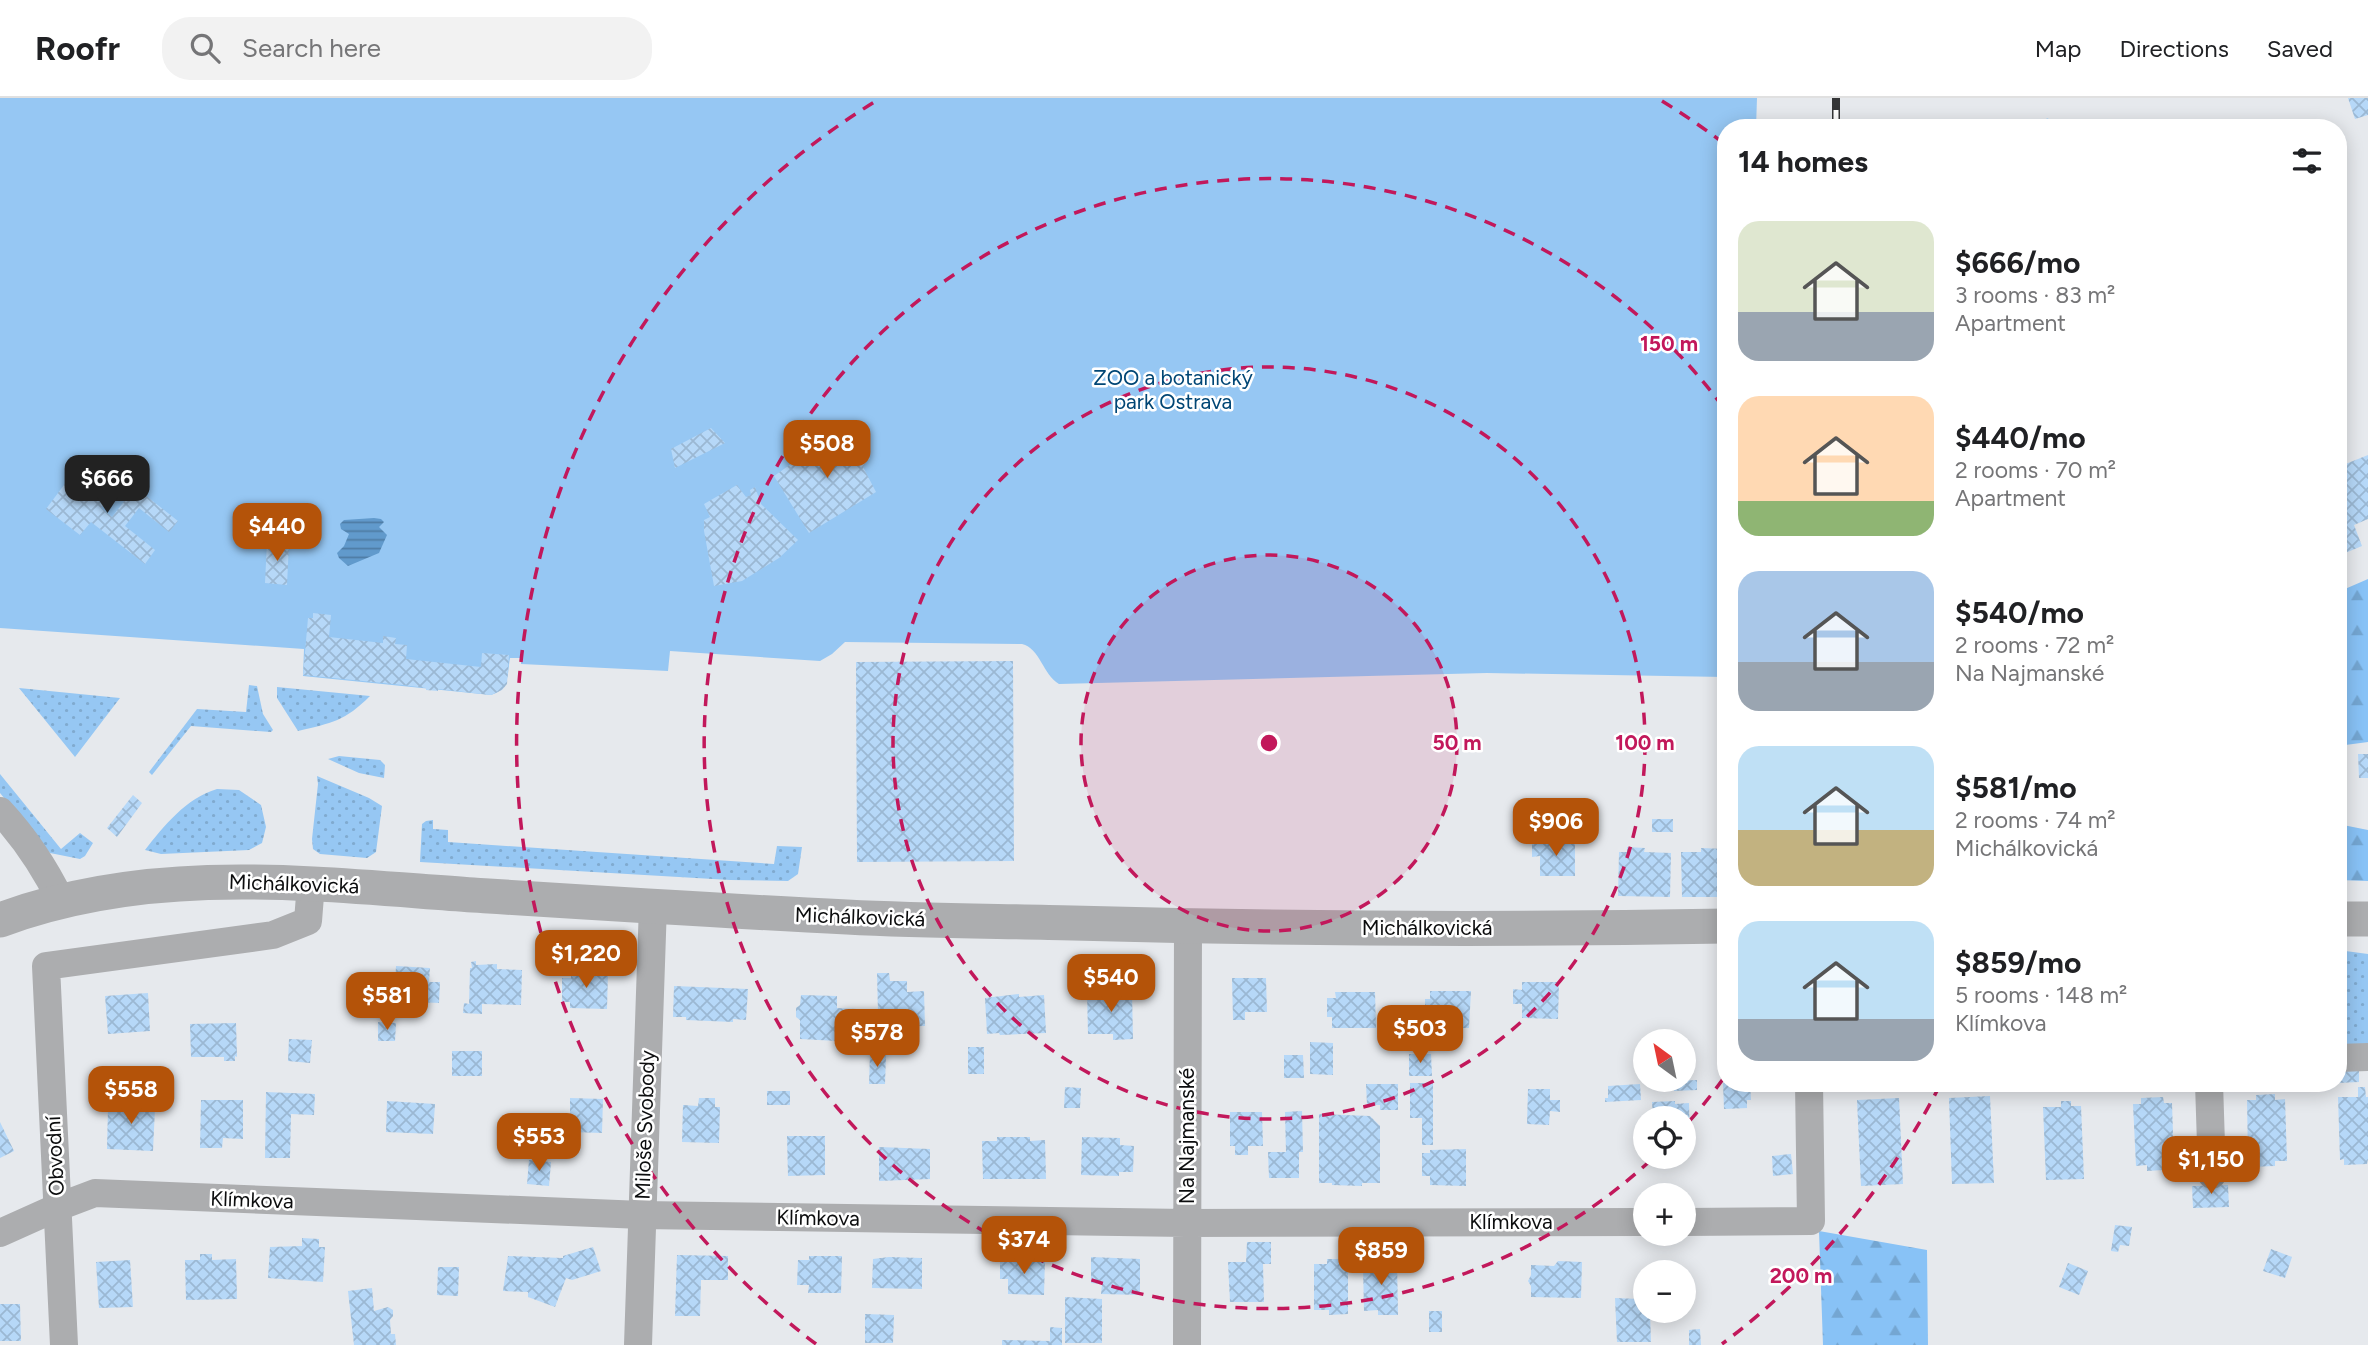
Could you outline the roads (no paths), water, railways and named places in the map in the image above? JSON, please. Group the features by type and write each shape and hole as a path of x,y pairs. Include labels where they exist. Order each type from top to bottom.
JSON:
{"street":[{"path":"0,811 20,833 45,869 61,901"},
{"name":"Michálkovická","path":"0,920 61,901 108,891 184,883 311,883 853,918 1188,926 1570,929 1717,926"},
{"name":"Obvodní","path":"65,1345 46,966 273,935 308,921 311,883"},
{"name":"Miloše Svobody","path":"638,1345 653,905"},
{"path":"2347,919 2368,919"},
{"name":"Na Najmanské","path":"1187,1345 1188,926"},
{"path":"2347,1058 2368,1057"},
{"path":"1696,1222 1811,1222 1809,1092"},
{"path":"2209,1092 2212,1175"},
{"name":"Klímkova","path":"0,1233 95,1193 642,1215 1186,1223 1633,1222"}],"railway":[{"path":"1836,98 1836,119"}],"park label":[{"name":"ZOO a botanický park Ostrava","path":"1173,390"}]}
